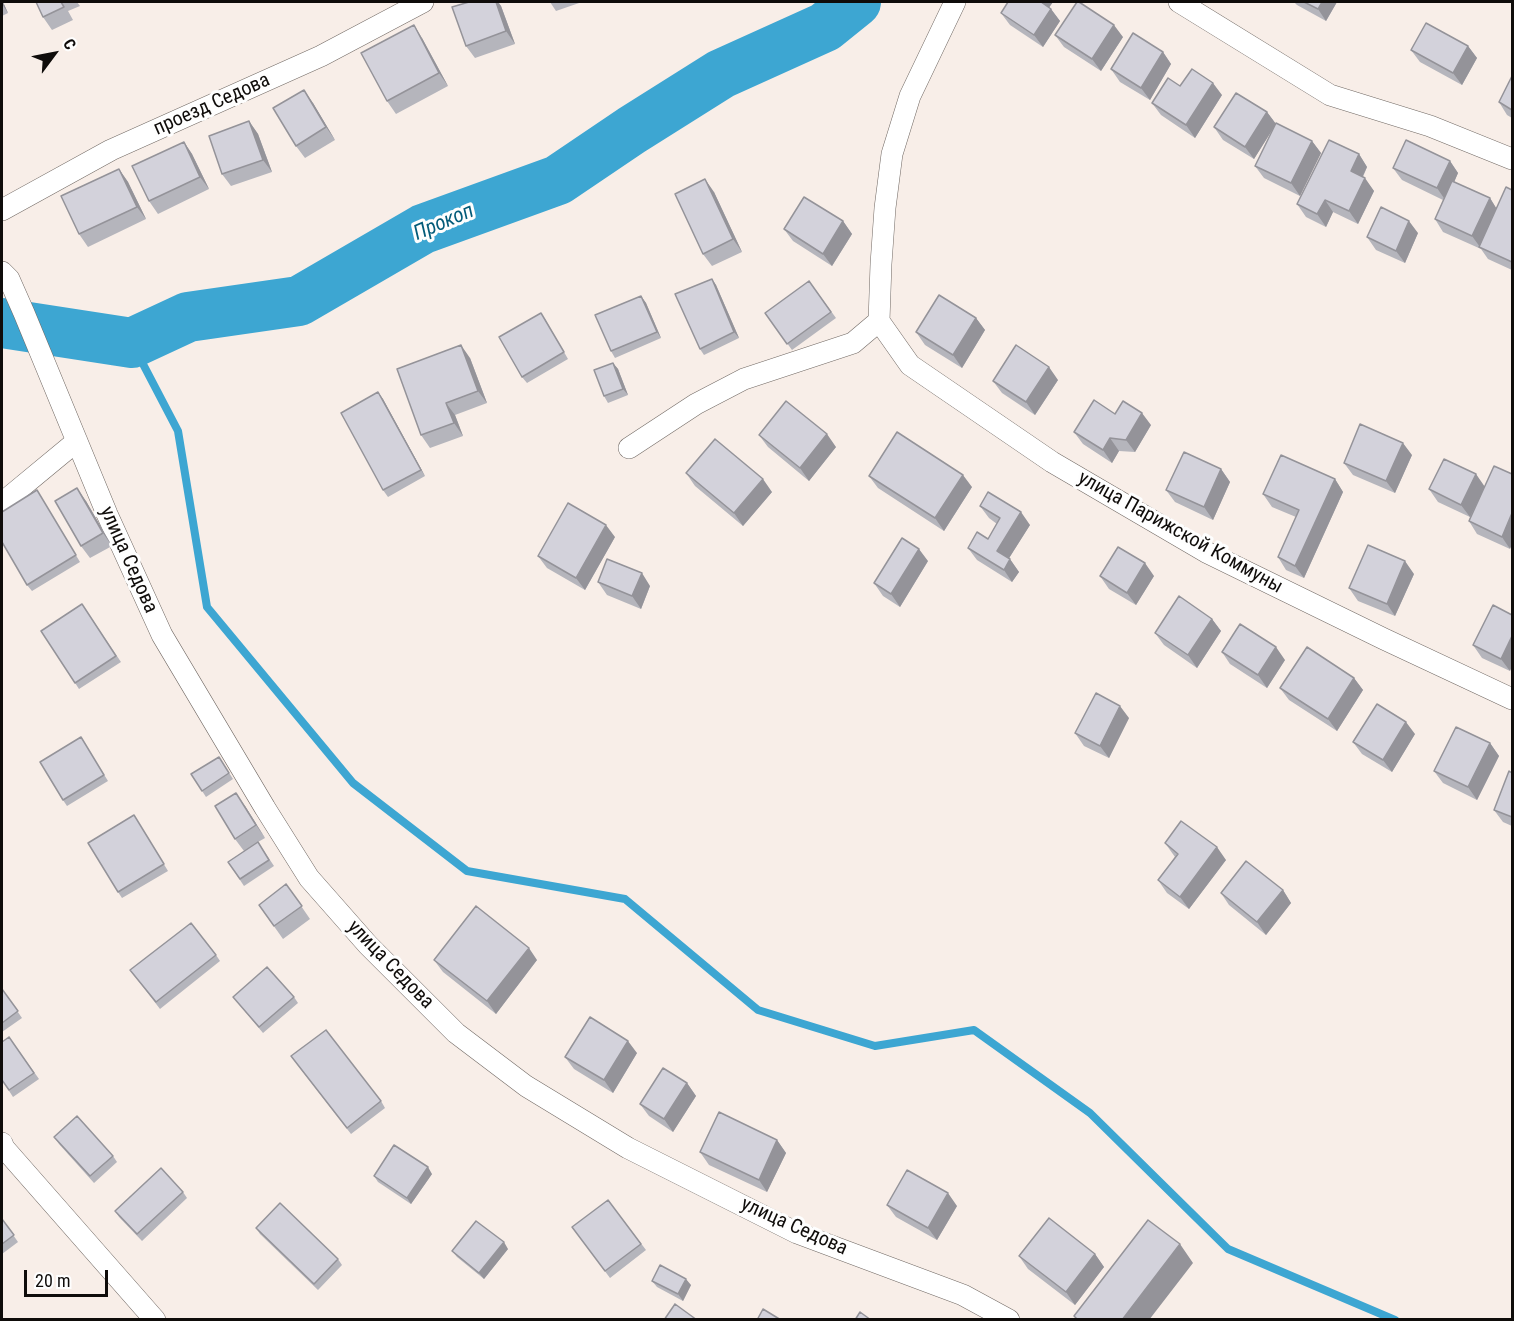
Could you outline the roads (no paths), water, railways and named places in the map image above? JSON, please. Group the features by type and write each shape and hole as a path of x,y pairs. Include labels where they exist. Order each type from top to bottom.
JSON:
{"street":[{"name":"проезд Седова","path":"2,210 111,150 321,56 423,2"},
{"path":"629,448 696,404 744,379 853,343 879,321 884,219 892,154 910,96 955,2"},
{"path":"1179,2 1330,95 1430,126 1512,159"},
{"name":"улица Седова","path":"2,272 9,279 24,313 107,514 162,635 309,878 368,945 456,1033 526,1086 628,1148 797,1233 963,1295 1009,1320"},
{"name":"улица Парижской Коммуны","path":"879,321 910,365 1052,462 1206,552 1512,699"},
{"path":"2,503 77,441"},
{"path":"2,1143 155,1320"}],"waterway":[{"name":"Прокоп","path":"2,323 132,343 188,317 299,301 423,229 558,180 721,74 825,27 856,2"},
{"path":"132,343 178,431 207,607 353,783 467,871 625,899 758,1010 875,1046 974,1030 1090,1113 1228,1249 1395,1320"}]}
